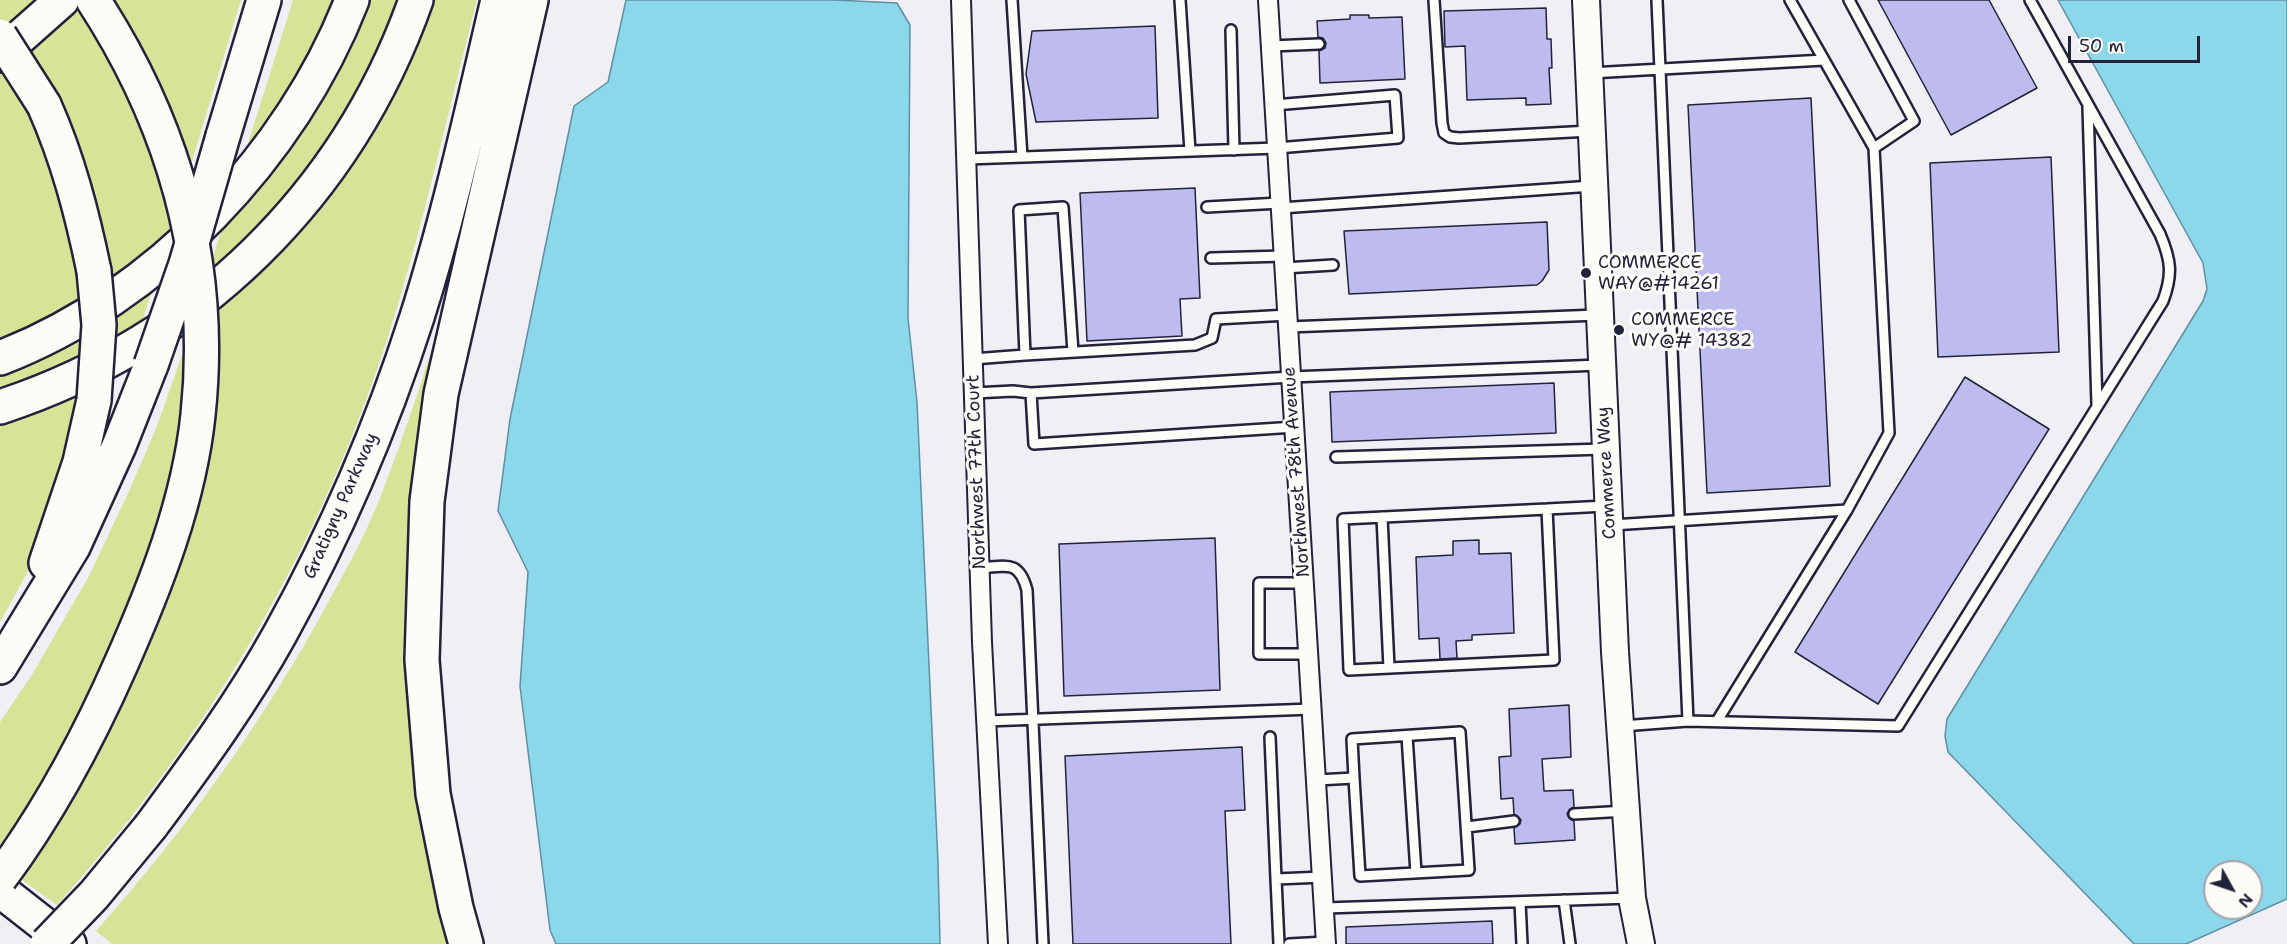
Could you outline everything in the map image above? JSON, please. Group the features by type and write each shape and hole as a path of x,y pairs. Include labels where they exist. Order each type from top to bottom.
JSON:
{"highway":[{"path":"0,55 62,0"},
{"path":"2,894 35,827 60,786 112,685 137,629 178,513 192,455 198,414 201,343 190,227 175,172 152,107 120,41 93,0"},
{"path":"0,667 73,547 119,446 151,365 186,264 264,0"},
{"path":"0,358 43,338 108,301 164,259 207,221 263,156 286,124 329,51 352,0"},
{"path":"0,407 67,382 110,361 143,341 216,289 268,242 322,178 347,142 388,69 416,0"},
{"name":"Gratigny Parkway","path":"47,944 94,895 152,826 211,745 280,634 342,511 395,380 435,257 498,0"},
{"path":"466,944 456,908 433,794 422,660 427,501 441,394 531,0"},
{"path":"0,36 44,105 70,168 82,209 94,271 99,325 94,400 80,462 25,628"},
{"path":"2,894 38,944"},
{"path":"2,894 69,944"}],"street":[{"name":"Northwest 77th Court","path":"961,0 980,568 998,944"},
{"name":"Northwest 78th Avenue","path":"1268,0 1326,943"},
{"name":"Commerce Way","path":"1586,0 1609,516 1621,726 1632,898 1641,944"}],"lane":[{"path":"1012,0 1022,157"},
{"path":"1180,0 1190,151"},
{"path":"1434,0 1444,133 1450,137 1459,138 1592,131"},
{"path":"1657,0 1688,721"},
{"path":"1717,722 1847,510 1889,433 1874,148 1790,0"},
{"path":"1849,0 1914,121 1874,148"},
{"path":"1621,726 1688,721 1898,726 2163,301 2169,285 2170,267 2160,234 2030,0"},
{"path":"1231,30 1234,150"},
{"path":"1270,46 1318,44"},
{"path":"1590,73 1824,60"},
{"path":"966,159 1277,148 1398,138 1395,95 1274,105"},
{"path":"2088,104 2097,405"},
{"path":"1207,207 1280,206 1595,186"},
{"path":"1025,355 1019,210 1063,207 1073,352"},
{"path":"1211,258 1333,264"},
{"path":"973,359 1195,345 1212,338 1216,319 1288,321 1600,315"},
{"path":"974,393 1013,391 1031,393 1291,377 1603,365"},
{"path":"1031,393 1034,444 1294,427"},
{"path":"1336,457 1606,449"},
{"path":"1547,509 1554,660 1349,670 1343,519 1547,509 1681,521 1847,510"},
{"path":"1382,517 1389,668"},
{"path":"980,568 1011,566 1017,568 1027,590 1043,944"},
{"path":"1304,583 1259,583 1258,654 1309,654"},
{"path":"986,721 1312,709"},
{"path":"1461,732 1468,870 1360,876 1352,739 1407,736 1461,732"},
{"path":"1407,736 1416,873"},
{"path":"1270,737 1279,944"},
{"path":"1317,780 1354,778"},
{"path":"1574,814 1627,811"},
{"path":"1467,827 1514,821"},
{"path":"1276,879 1323,877"},
{"path":"1325,908 1632,898"},
{"path":"1564,900 1570,944"},
{"path":"1520,902 1522,944"},
{"path":"1289,944 1326,943"}],"green space":[{"path":"0,0 53,0 0,48"},
{"path":"108,0 241,0 189,171"},
{"path":"293,0 341,0 322,45 241,166"},
{"path":"368,0 402,0 381,52 307,176 210,281 209,270 222,228 250,196 355,33"},
{"path":"426,0 477,0 415,244 392,324 365,404 333,482 296,558 256,632 212,704 164,774 112,841 57,905 0,862 0,722 33,673 89,576 157,426 190,332 254,269"},
{"path":"81,1 124,74 175,215 166,246 108,290 25,51"},
{"path":"6,68 32,112 64,192 84,303 0,341 0,74"},
{"path":"153,287 140,328 110,347 0,394 0,373"},
{"path":"444,309 430,861 448,944 112,944 96,931 160,855 248,736 275,694 354,554 374,512 397,451"},
{"path":"83,389 42,546 0,622 0,422"}],"water":[{"path":"626,0 835,0 897,3 910,25 908,318 917,402 940,944 556,944 550,930 520,686 528,572 498,511 510,419 574,106 608,82"},
{"path":"2058,0 2287,0 2287,899 2263,910 2263,860 2203,860 2203,920 2240,920 2186,944 2134,944 1948,752 1945,736 1947,719 2203,301 2207,289 2203,263"}],"building":[{"path":"1878,0 1989,0 2037,88 1951,135"},
{"path":"1546,8 1547,39 1551,39 1552,68 1549,68 1551,104 1526,105 1526,98 1467,100 1465,46 1445,47 1444,11"},
{"path":"1350,15 1369,15 1369,18 1402,17 1405,79 1320,83 1319,51 1325,48 1326,43 1323,38 1318,37 1317,21 1350,19"},
{"path":"1155,26 1158,118 1036,122 1026,74 1032,31"},
{"path":"1811,98 1830,486 1707,493 1688,105"},
{"path":"2051,157 2059,352 1938,357 1930,163"},
{"path":"1195,188 1200,298 1180,299 1182,336 1087,341 1080,193"},
{"path":"1547,222 1549,270 1537,285 1349,294 1344,231"},
{"path":"1965,377 2049,429 1878,704 1795,652"},
{"path":"1554,383 1556,433 1332,442 1330,392"},
{"path":"1215,538 1220,690 1064,696 1059,544"},
{"path":"1479,540 1479,554 1511,553 1514,633 1472,635 1472,640 1456,641 1457,658 1440,659 1439,638 1419,639 1416,557 1453,555 1453,541"},
{"path":"1569,705 1571,757 1542,759 1544,791 1573,790 1574,807 1567,814 1574,821 1575,840 1515,844 1514,828 1520,824 1521,820 1514,814 1513,798 1501,799 1499,757 1511,756 1509,709"},
{"path":"1242,747 1245,810 1225,811 1231,944 1073,944 1065,756"},
{"path":"1492,921 1493,944 1346,944 1346,927"}],"place":[{"name":"COMMERCE WAY@#14261","path":"1586,273"},
{"name":"COMMERCE WY@# 14382","path":"1619,330"}]}
